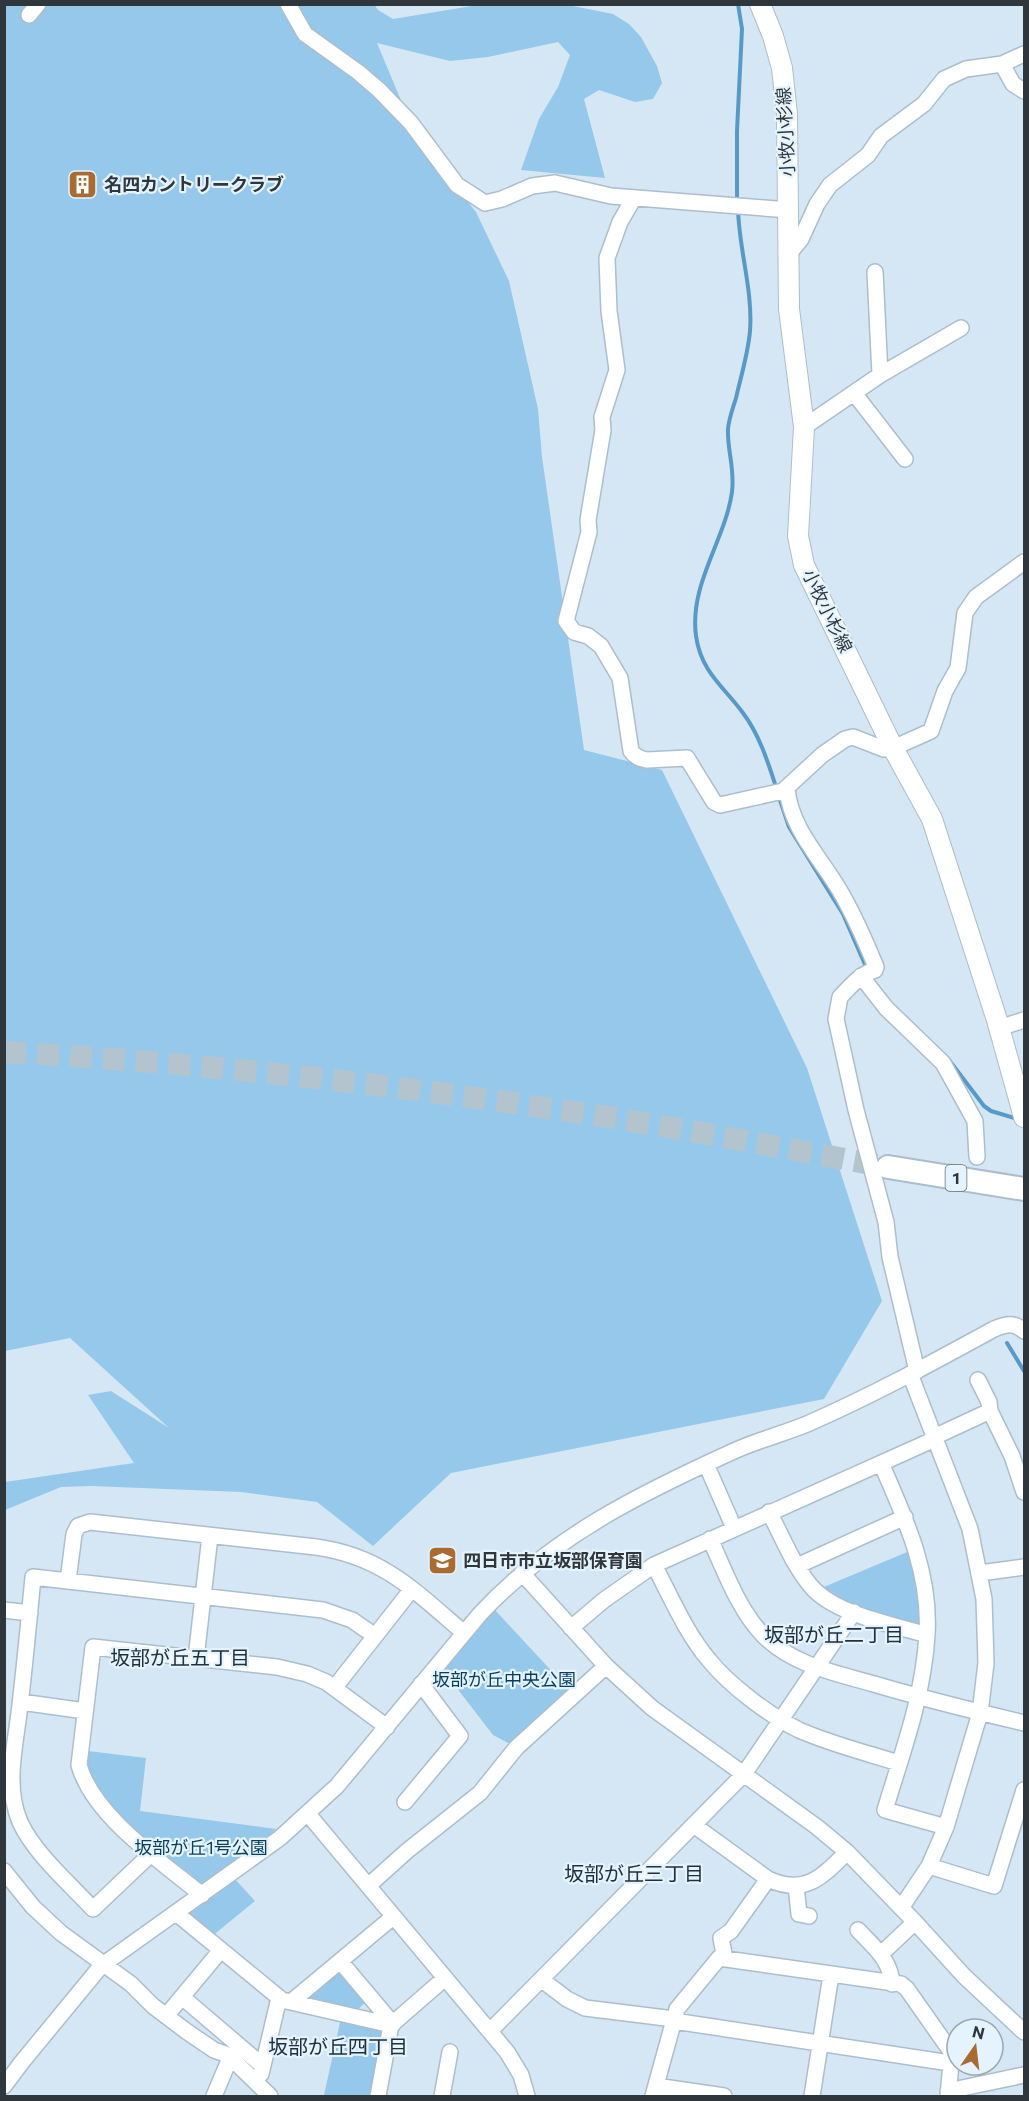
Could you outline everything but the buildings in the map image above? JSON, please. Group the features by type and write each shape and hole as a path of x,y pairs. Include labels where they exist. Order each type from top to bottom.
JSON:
{"highway":[{"name":"1","path":"888,1167 1024,1189"}],"main road":[{"name":"小牧小杉線","path":"760,4 773,36 782,68 787,114 789,309 804,427 798,536 804,565 893,748 932,819 999,1028 1024,1117"}],"street":[{"path":"288,4 305,34 379,90 411,123 457,185 485,203 502,199 532,186 555,183 611,196 789,210"},
{"path":"788,255 801,238 817,204 830,185 868,154 881,136 924,104 944,79 966,69 1002,64 1024,54"},
{"path":"1002,64 1013,84 1024,91"},
{"path":"634,198 620,222 607,258 609,311 617,370 602,417 603,430 588,520 589,532 566,621 574,632 588,636 602,646 620,678 631,751 636,757 647,760 687,758 714,802 720,805 781,791 822,755 845,739 853,737 884,749 893,748 931,731 945,691 958,668 965,613 976,597 1024,562"},
{"path":"875,272 880,375"},
{"path":"804,427 880,375 961,328"},
{"path":"854,393 905,459"},
{"path":"781,791 793,818 839,889 858,924 876,967 840,997 836,1019 856,1110 886,1222 890,1257 913,1373 934,1438 967,1519 980,1573 986,1616 986,1663 980,1713 946,1827 929,1866 901,1908"},
{"path":"866,973 886,1008 943,1063 975,1121 977,1157"},
{"path":"999,1028 1024,1020"},
{"path":"4,2086 101,1966 280,1838 337,1786 464,1633 500,1593 545,1554 595,1521 706,1464 827,1415 999,1327 1013,1324 1024,1331"},
{"path":"978,1380 1012,1456 1024,1492"},
{"path":"571,1628 604,1600 654,1565 990,1411"},
{"path":"881,1462 916,1549 926,1602 927,1635 925,1667 919,1697 885,1810 946,1827"},
{"path":"706,1464 734,1528"},
{"path":"769,1512 797,1566 811,1586 823,1597 854,1612 927,1635"},
{"path":"797,1566 905,1517"},
{"path":"68,1581 74,1534 82,1523 90,1522 316,1547 346,1553 388,1571 464,1633"},
{"path":"196,1658 210,1536"},
{"path":"710,1539 741,1604 758,1629 778,1648 792,1657 816,1667 919,1697 1024,1723"},
{"path":"654,1565 693,1638 709,1661 746,1695 799,1730 899,1762"},
{"path":"980,1573 1024,1567"},
{"path":"522,1573 606,1666 674,1725 817,1827 847,1852 964,1976 1024,2032"},
{"path":"152,1853 93,1909 40,1852 23,1828 12,1799 13,1762 33,1577 324,1610 352,1620 375,1636"},
{"path":"334,1687 412,1589"},
{"path":"4,1610 30,1613"},
{"path":"490,2031 744,1774 854,1612"},
{"path":"202,1895 122,1828 97,1800 85,1782 79,1765 93,1647 293,1670 317,1677 334,1687 387,1727"},
{"path":"368,1886 407,1851 480,1793 516,1748 606,1666"},
{"path":"405,1803 460,1736 421,1684"},
{"path":"4,1702 86,1711"},
{"path":"929,1866 994,1886 1024,1790"},
{"path":"308,1814 516,2064 527,2097"},
{"path":"694,1826 777,1883 796,1886 818,1879 847,1852"},
{"path":"4,1871 45,1920 61,1934 105,1963 166,2016 208,2046 230,2058 264,2092"},
{"path":"725,1959 722,1938 731,1931 768,1879"},
{"path":"796,1886 799,1914 809,1916"},
{"path":"176,1913 285,2000 392,2025"},
{"path":"264,2092 263,2066 285,2000 340,1961 393,1917"},
{"path":"881,1954 915,1922"},
{"path":"858,1930 881,1954 891,1971 891,1984"},
{"path":"166,2016 221,1950"},
{"path":"724,2097 654,2091 676,2009 719,1958 901,1984 945,2041"},
{"path":"340,1961 392,2025"},
{"path":"812,2097 831,1975"},
{"path":"378,2097 392,2025 445,1978"},
{"path":"542,1980 567,1999 585,2008 666,2018 674,2022 945,2062"},
{"path":"182,1997 263,2066"},
{"path":"442,2097 450,2052"},
{"path":"214,2097 230,2058"},
{"path":"949,2077 948,2094 1024,2075"}],"green space":[{"name":"名四カントリークラブ","path":"374,4 378,10 393,19 484,4 568,5 613,14 629,24 641,37 657,66 662,83 653,99 635,102 599,90 584,99 605,178 521,170 539,119 558,87 570,55 558,42 488,57 450,61 377,43 418,141 476,212 509,281 538,409 542,457 584,750 662,770 807,1068 882,1301 824,1399 451,1473 373,1546 317,1502 241,1492 91,1486 61,1487 5,1510 5,1482 134,1463 88,1395 111,1391 169,1428 70,1338 5,1351 5,5"},
{"path":"912,1550 924,1626 843,1605 819,1589"},
{"name":"坂部が丘中央公園","path":"495,1610 571,1692 512,1745 493,1735 443,1670"},
{"name":"坂部が丘1号公園","path":"88,1751 146,1758 140,1811 276,1829 264,1841 199,1885 126,1824 93,1785 87,1765"},
{"path":"234,1878 255,1901 211,1937 186,1912"},
{"path":"339,1966 368,2000 355,2012 302,2000"},
{"path":"341,2018 383,2030 373,2096 324,2095"}],"waterway":[{"path":"737,201 737,131 742,29 738,4"},
{"path":"738,209 750,300 750,331 728,429 732,492 722,528 702,581 695,617 696,636 708,669 754,730 776,787"},
{"path":"778,794 789,827 843,914 867,969"},
{"path":"949,1060 984,1106 991,1111 1018,1119"},
{"path":"1007,1343 1024,1371"}],"tunnel":[{"path":"4,1052 211,1067 417,1090 638,1122 888,1167"}],"place":[{"name":"名四カントリークラブ","path":"83,185"},
{"name":"四日市市立坂部保育園","path":"442,1561"}],"district":[{"name":"坂部が丘二丁目","path":"834,1635"},
{"name":"坂部が丘五丁目","path":"180,1658"},
{"name":"坂部が丘三丁目","path":"634,1874"},
{"name":"坂部が丘四丁目","path":"338,2047"}]}
